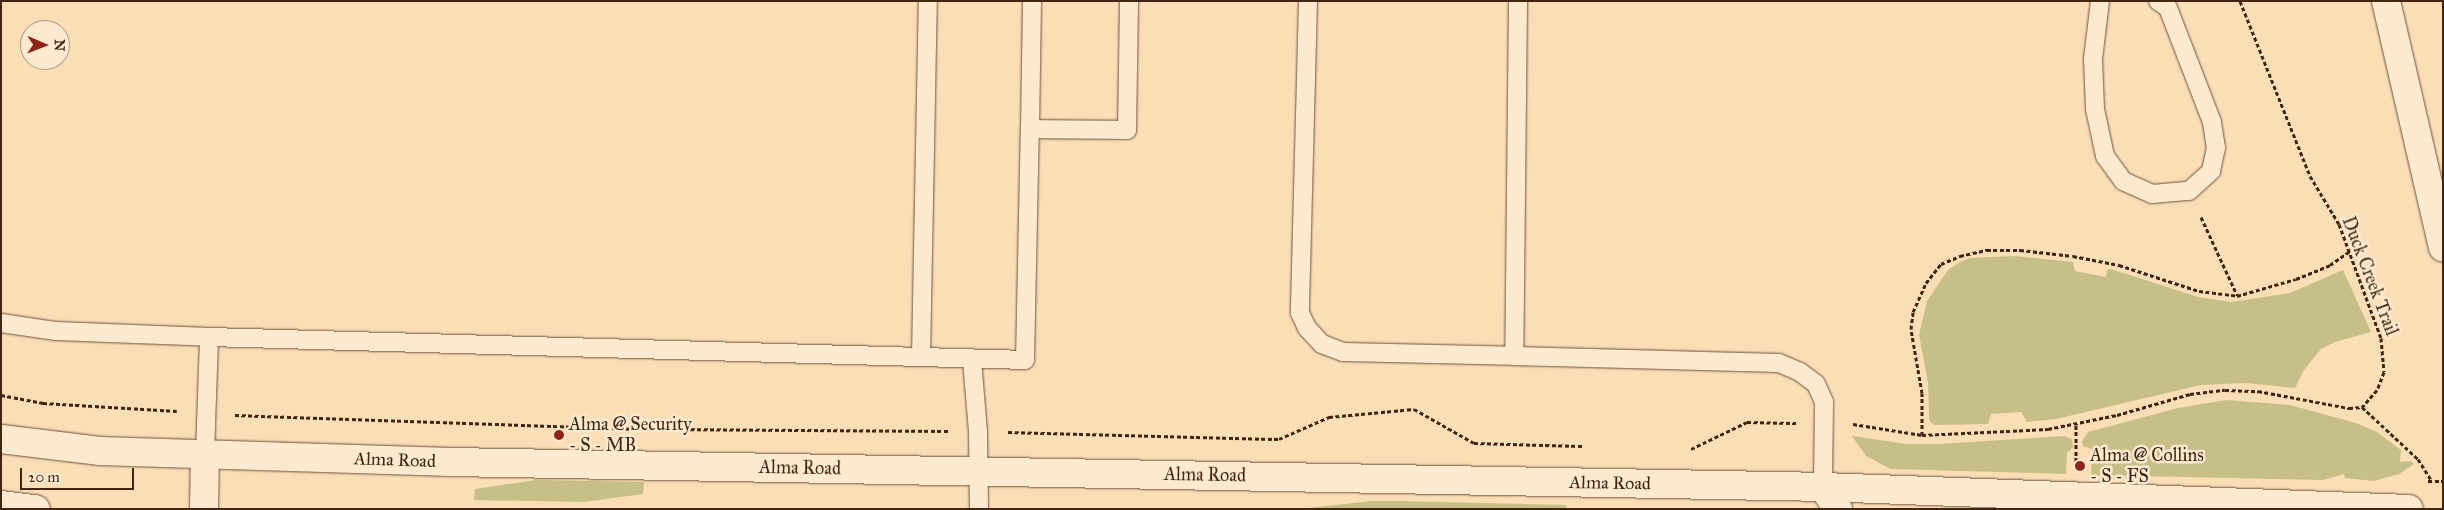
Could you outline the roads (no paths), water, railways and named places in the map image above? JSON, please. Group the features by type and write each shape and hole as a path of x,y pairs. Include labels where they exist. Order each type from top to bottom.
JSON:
{"street":[{"path":"2386,1 2443,248"},
{"name":"Alma Road","path":"1,439 100,451 451,462 979,470 1831,498 2409,509"},
{"path":"204,509 205,454"},
{"path":"1,505 36,509"}],"lane":[{"path":"921,356 928,1"},
{"path":"1,323 56,331 209,338 1025,360 1032,1"},
{"path":"1030,129 1126,130 1128,1"},
{"path":"1308,1 1300,313 1307,328 1322,344 1343,352 1779,363 1800,372 1816,384 1824,402 1831,498"},
{"path":"1514,356 1518,1"},
{"path":"2100,1 2093,58 2094,92 2105,156 2123,181 2152,194 2189,191 2212,172 2216,148 2212,122 2168,8 2158,1"},
{"path":"205,454 209,338"},
{"path":"972,360 978,431 979,509"}],"place":[{"name":"Alma @ Security - S - MB","path":"559,435"},
{"name":"Alma @ Collins - S - FS","path":"2080,466"}]}
